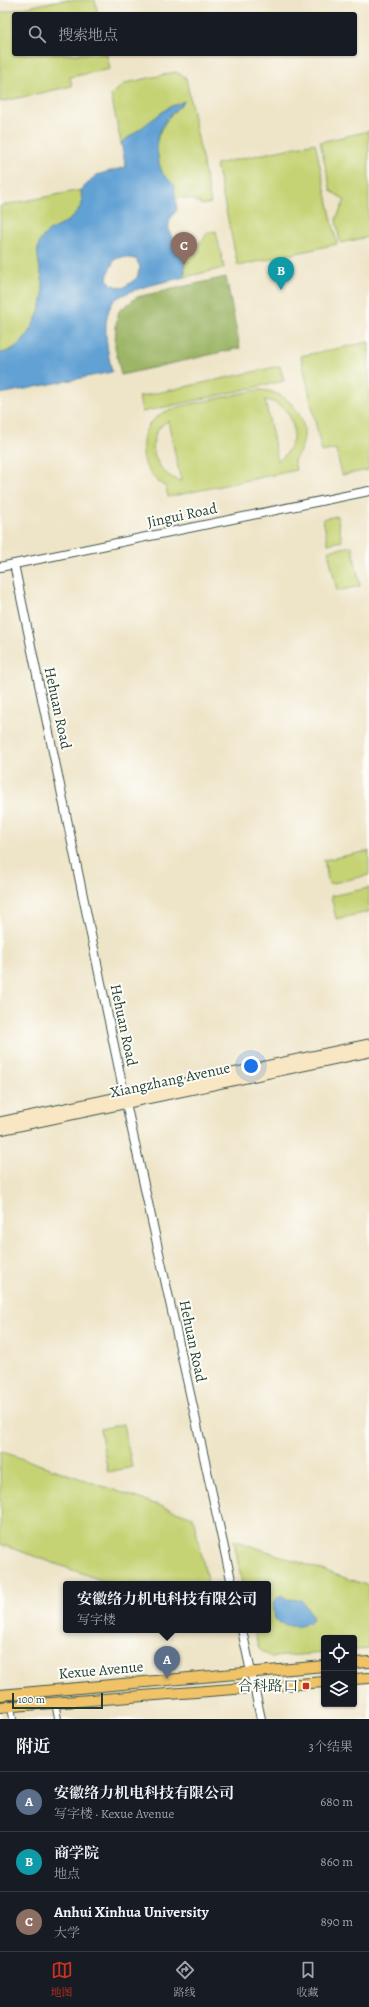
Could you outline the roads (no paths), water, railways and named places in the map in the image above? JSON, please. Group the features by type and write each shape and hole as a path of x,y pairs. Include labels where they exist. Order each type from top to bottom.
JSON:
{"main road":[{"name":"Xiangzhang Avenue","path":"0,1130 125,1099 369,1044"},
{"name":"Xiangzhang Avenue","path":"0,1122 369,1052"},
{"path":"357,1663 369,1662"},
{"name":"Kexue Avenue","path":"0,1694 321,1666"},
{"path":"357,1679 369,1678"},
{"name":"Kexue Avenue","path":"0,1707 321,1682"}],"street":[{"name":"Jingui Road","path":"0,567 369,491"},
{"name":"Hehuan Road","path":"14,564 125,1099 231,1581"},
{"path":"243,1633 261,1719"},
{"path":"55,1702 58,1719"},
{"path":"11,1706 13,1719"}],"water":[{"path":"185,101 167,118 157,137 157,149 159,164 163,174 174,185 177,210 170,220 169,231 173,239 184,241 185,277 136,290 118,298 113,302 109,310 106,327 107,346 112,372 0,394 0,353 8,351 23,339 35,322 42,303 43,283 38,255 39,243 45,235 73,216 82,205 81,190 96,175 126,167 121,143 169,107","holes":["123,257 136,259 140,267 137,278 123,288 113,285 107,279 115,259"]},
{"path":"281,1595 287,1599 301,1600 309,1610 313,1619 304,1625 299,1626 285,1625 275,1621 273,1602"}],"place":[{"name":"Anhui Xinhua University","path":"184,265"},
{"name":"商学院","path":"281,290"},
{"name":"安徽络力机电科技有限公司","path":"167,1679"},
{"name":"合科路口","path":"306,1686"}]}
